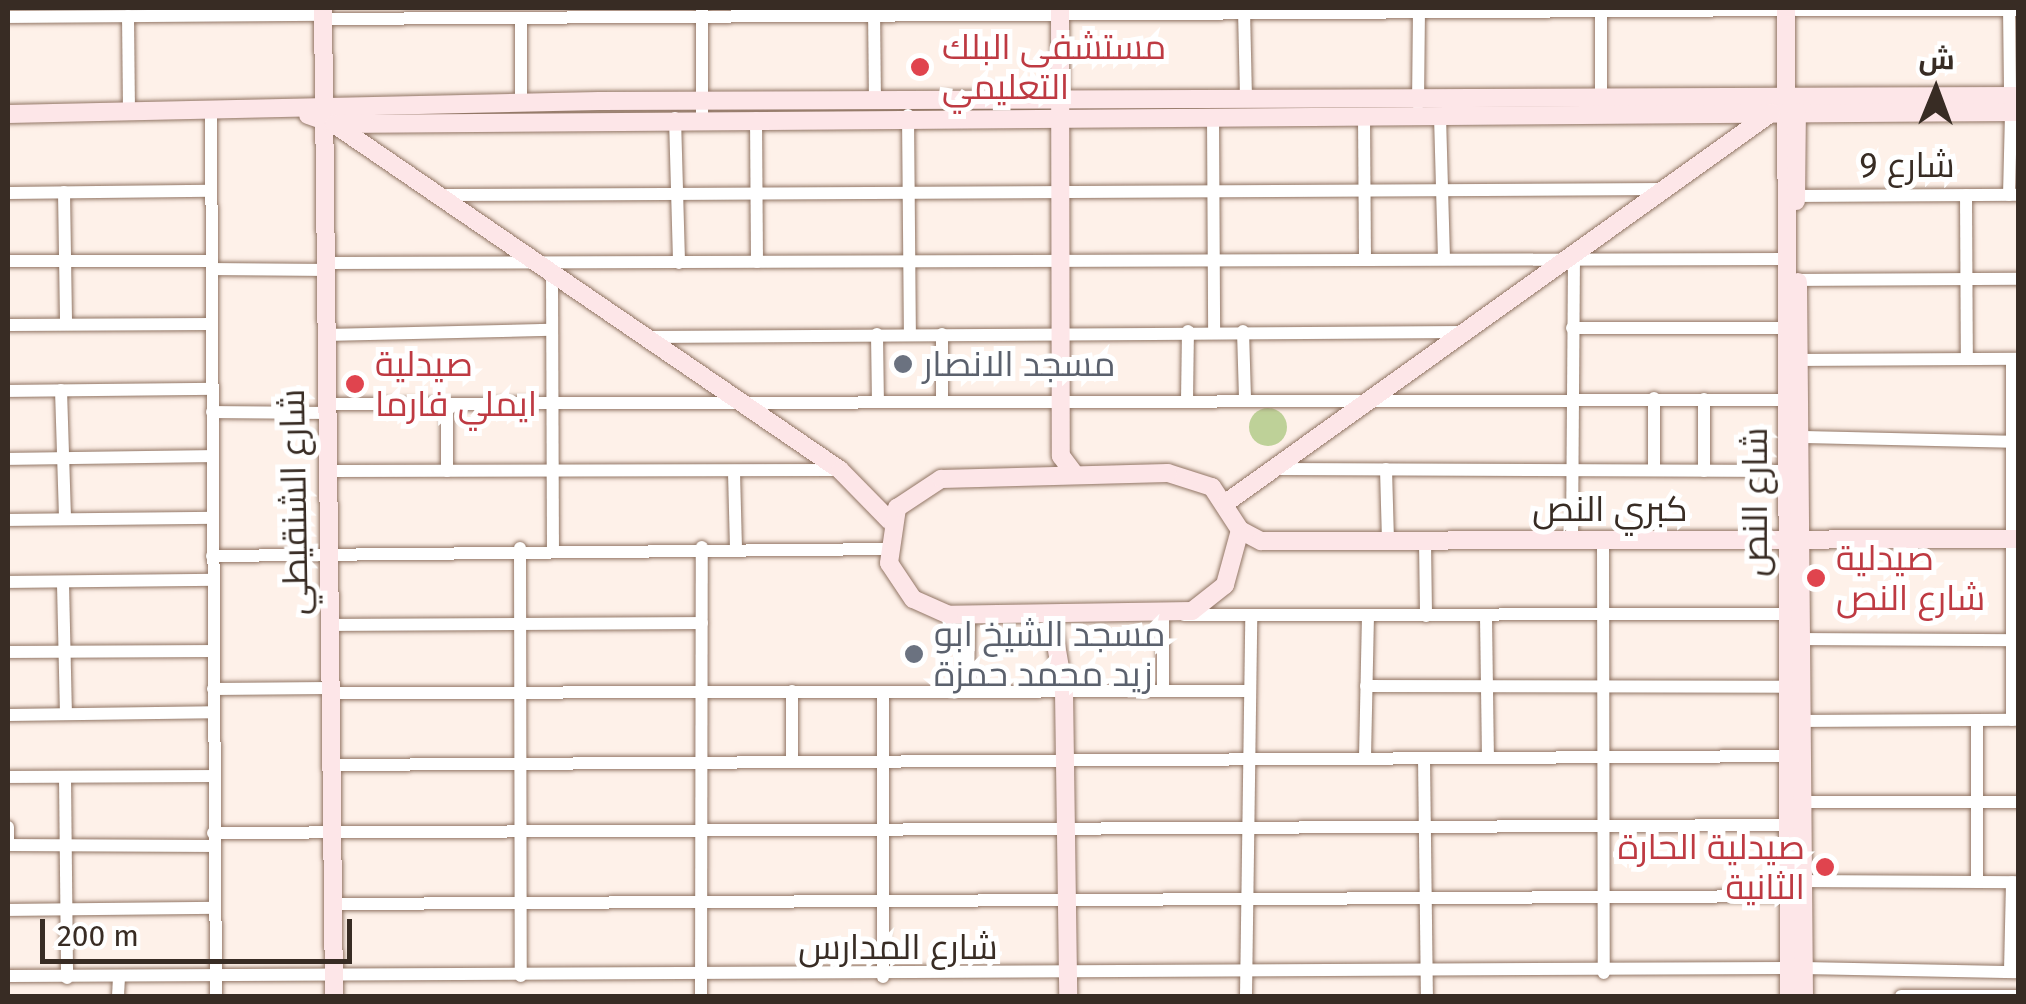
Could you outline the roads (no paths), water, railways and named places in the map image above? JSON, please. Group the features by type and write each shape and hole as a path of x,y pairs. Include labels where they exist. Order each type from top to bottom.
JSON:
{"street":[{"name":"شارع النص","path":"1791,9 1785,106 1786,260 1792,280 1798,360 1799,436 1788,614 1788,825 1789,896 1796,968 1804,996"},
{"path":"8,17 47,12 128,16 220,11 480,13 521,18 567,12 2012,9 2014,195"},
{"path":"1601,10 1601,98"},
{"path":"874,11 875,101"},
{"path":"1244,11 1246,100"},
{"path":"702,12 702,110"},
{"path":"1060,12 1061,446 1074,473"},
{"path":"1418,108 1419,13"},
{"name":"شارع الشنقيطي","path":"323,14 334,996"},
{"path":"128,16 129,113"},
{"path":"521,18 521,103"},
{"path":"8,114 675,118 702,110 756,118 908,116 1246,100 1418,108 1601,98 1785,106"},
{"path":"322,117 521,103 702,110 875,101 1213,116 1364,117 1418,108 1440,116 2014,104"},
{"path":"1227,502 1785,106"},
{"name":"شارع النص","path":"1785,106 1796,196 1786,328 1787,471 1801,639 1802,881 1796,968 1789,996"},
{"path":"210,113 216,996"},
{"path":"908,116 910,333"},
{"path":"1213,116 1214,330"},
{"path":"1440,116 1444,259"},
{"path":"322,117 447,195 840,470 870,492 890,522"},
{"path":"1364,117 1365,260"},
{"path":"675,118 679,263"},
{"path":"756,118 757,262"},
{"path":"447,195 1673,189"},
{"path":"8,193 211,191"},
{"path":"64,192 66,323"},
{"path":"1966,195 1968,358"},
{"name":"شارع 9","path":"1796,196 2014,195"},
{"path":"1572,258 1572,541"},
{"path":"8,262 548,267 757,262 1786,260"},
{"path":"548,267 553,548"},
{"path":"1792,280 2018,279"},
{"path":"8,325 212,324"},
{"path":"1572,328 1786,328"},
{"path":"325,334 550,330"},
{"path":"648,336 1214,330 1467,332"},
{"path":"1187,401 1188,331"},
{"path":"1243,331 1245,400"},
{"path":"878,334 878,402"},
{"path":"942,334 942,402"},
{"path":"1798,360 2015,359 2015,720 1801,721"},
{"path":"61,390 65,518"},
{"path":"8,391 212,390"},
{"path":"1654,398 1654,470"},
{"path":"1704,398 1704,470"},
{"path":"212,412 447,404 1786,400"},
{"path":"447,404 448,471"},
{"path":"1799,436 2015,442"},
{"path":"1044,474 1061,446"},
{"path":"8,459 212,456"},
{"path":"1276,468 1787,471"},
{"path":"1386,469 1388,542"},
{"path":"326,471 840,470"},
{"path":"734,472 736,547"},
{"path":"870,492 912,492 952,477 1184,474 1227,502 1240,530 1239,555 1214,600 1170,615"},
{"path":"912,492 890,522 886,549 913,599 969,618 1788,614"},
{"path":"8,520 212,518"},
{"path":"1239,555 1261,541 1240,530"},
{"name":"كبري النص","path":"1261,541 2015,539"},
{"path":"1603,541 1604,973"},
{"path":"1426,542 1426,616"},
{"path":"701,996 702,547"},
{"path":"212,556 328,556 520,548 886,549"},
{"path":"520,548 520,976"},
{"path":"8,582 212,580"},
{"path":"63,584 66,714"},
{"path":"1164,691 1170,615"},
{"path":"1246,996 1252,615"},
{"path":"1052,616 1062,640 1068,996"},
{"path":"1062,640 1074,616"},
{"path":"1365,758 1368,616"},
{"path":"1486,616 1488,757"},
{"path":"968,692 969,618"},
{"path":"328,625 702,623"},
{"path":"1801,639 2016,640"},
{"path":"8,652 212,651"},
{"path":"1366,686 1788,687"},
{"path":"212,690 1250,692"},
{"path":"792,691 792,761"},
{"path":"883,692 884,977"},
{"path":"8,715 213,712"},
{"path":"1977,720 1977,882"},
{"path":"330,765 1788,756"},
{"path":"1424,758 1427,996"},
{"path":"8,777 213,776"},
{"path":"65,777 67,978"},
{"path":"1801,802 2018,802"},
{"path":"8,828 8,845 66,848 330,832 1788,825"},
{"path":"1802,881 2016,882 2014,972"},
{"path":"332,904 1789,896"},
{"path":"8,910 214,908"},
{"name":"شارع المدارس","path":"8,976 215,980 334,976 701,978 1604,973 1796,968 2014,972"},
{"path":"118,996 119,976"},
{"path":"1901,996 2018,996"}],"place":[{"name":"مستشفى البلك التعليمي","path":"920,67"},
{"name":"مسجد الانصار","path":"903,364"},
{"name":"صيدلية ايملي فارما","path":"355,384"},
{"name":"صيدلية شارع النص","path":"1816,578"},
{"name":"مسجد الشيخ ابو زيد محمد حمزة","path":"914,654"},
{"name":"صيدلية الحارة الثانية","path":"1825,867"}]}
